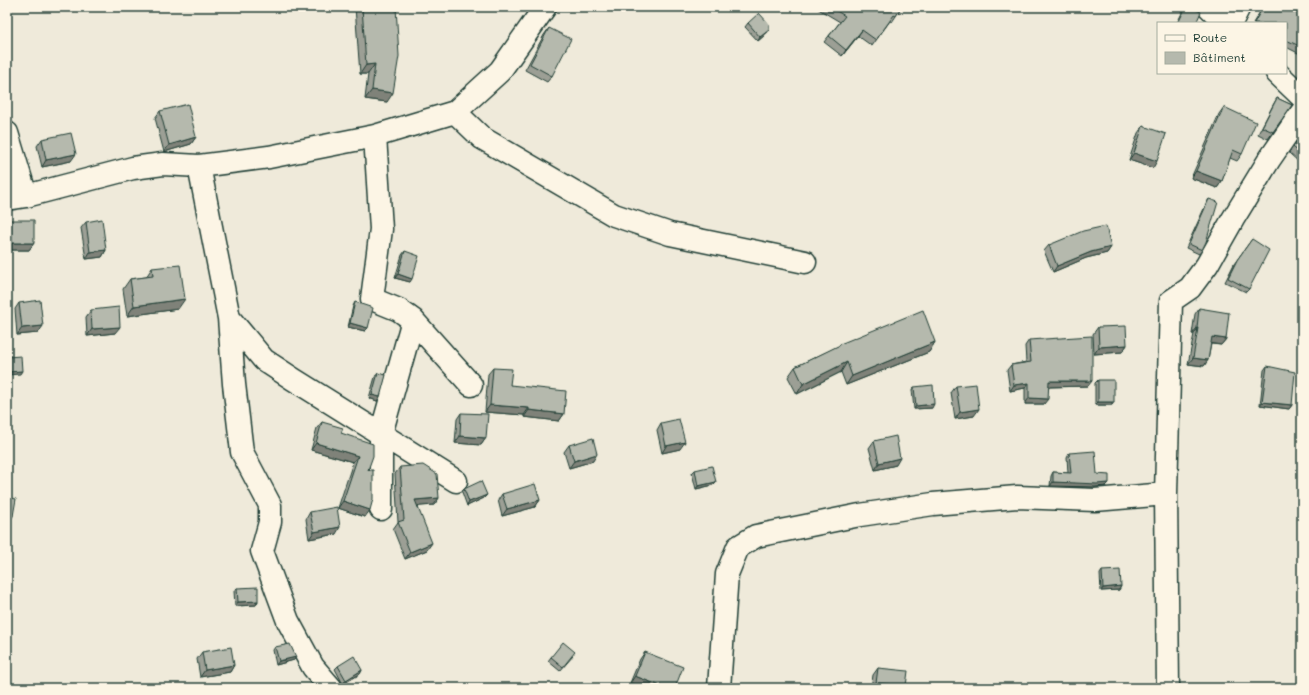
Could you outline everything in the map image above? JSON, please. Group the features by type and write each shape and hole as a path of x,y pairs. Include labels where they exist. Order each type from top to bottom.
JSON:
{"street":[{"path":"7,133 17,198 133,168 163,164 199,166 269,157 375,136 455,112 500,71 545,7"},
{"path":"1209,7 1224,22"},
{"path":"1232,22 1239,7"},
{"path":"1278,74 1302,96"},
{"path":"455,112 482,138 614,215 670,234 805,262"},
{"path":"1168,688 1166,494 1171,301 1190,288 1207,265 1232,219 1269,160 1302,112"},
{"path":"375,136 381,229 372,299 399,310 413,320 471,385"},
{"path":"199,166 229,318 234,384 242,452 270,505 270,522 262,551 288,621 313,667 331,688"},
{"path":"229,318 264,360 456,481"},
{"path":"381,508 381,434 413,320"},
{"path":"719,688 727,574 738,547 756,536 860,515 932,504 1017,498 1095,500 1166,494"}],"building":[{"path":"362,7 396,7 399,56 393,93 372,90 375,64 366,65"},
{"path":"830,7 901,7 896,16 894,15 876,40 862,30 846,50 829,36 845,16"},
{"path":"1186,7 1191,7 1201,12 1196,22 1178,22"},
{"path":"1263,7 1302,7 1302,47 1287,40 1287,22 1255,22"},
{"path":"759,13 769,24 769,30 760,37 748,23"},
{"path":"549,28 571,39 552,76 530,64"},
{"path":"1277,98 1292,105 1273,132 1262,127"},
{"path":"188,104 196,137 169,145 160,111"},
{"path":"1224,107 1256,122 1242,154 1233,150 1222,181 1196,171"},
{"path":"1143,126 1166,134 1157,161 1134,153"},
{"path":"71,133 76,154 46,160 42,139"},
{"path":"1302,137 1302,155 1293,147"},
{"path":"1209,199 1218,202 1206,242 1202,250 1189,244"},
{"path":"102,219 106,250 90,252 86,222"},
{"path":"9,220 34,220 34,243 9,243"},
{"path":"1106,226 1111,247 1091,252 1057,266 1049,245 1083,231"},
{"path":"1252,239 1269,250 1249,289 1228,278 1237,260"},
{"path":"405,251 419,256 412,279 398,274"},
{"path":"180,265 185,299 134,306 130,279 153,276 152,268"},
{"path":"40,300 43,326 22,328 19,303"},
{"path":"355,302 373,308 368,328 350,323"},
{"path":"119,307 120,327 92,329 91,310"},
{"path":"1199,308 1229,313 1226,339 1212,337 1208,360 1193,358 1198,328"},
{"path":"923,310 935,342 852,376 847,362 803,384 795,367 840,344"},
{"path":"1126,326 1127,345 1099,347 1098,327"},
{"path":"1092,336 1092,381 1049,381 1048,399 1029,398 1029,383 1014,385 1011,365 1031,362 1029,340"},
{"path":"21,356 22,371 7,372 7,357"},
{"path":"1267,366 1295,372 1292,405 1262,402"},
{"path":"493,368 512,369 510,385 566,391 564,414 529,410 529,408 490,405"},
{"path":"378,373 386,375 380,397 372,395"},
{"path":"1098,380 1114,380 1114,402 1098,402"},
{"path":"976,384 979,409 960,412 956,386"},
{"path":"933,385 934,404 916,406 914,387"},
{"path":"461,413 488,414 486,438 460,436"},
{"path":"679,419 685,442 666,446 661,423"},
{"path":"322,422 343,428 341,433 373,444 373,456 368,470 373,470 373,499 370,510 343,501 358,456 316,443"},
{"path":"896,436 900,458 879,463 874,441"},
{"path":"593,438 597,454 574,461 569,445"},
{"path":"1095,451 1097,474 1109,475 1109,483 1097,484 1053,482 1053,472 1071,473 1069,453"},
{"path":"423,465 437,474 439,498 415,500 432,543 410,552 398,522 404,520 400,467"},
{"path":"712,466 716,482 698,486 695,470"},
{"path":"481,481 487,495 469,502 464,489"},
{"path":"535,484 540,500 507,509 502,494"},
{"path":"7,497 16,499 13,516 7,515"},
{"path":"337,507 340,527 314,532 310,512"},
{"path":"1120,570 1121,586 1103,588 1102,571"},
{"path":"258,587 258,601 238,602 237,588"},
{"path":"563,642 575,652 563,667 551,657"},
{"path":"290,644 296,657 279,661 275,647"},
{"path":"231,647 234,665 205,670 202,652"},
{"path":"645,652 683,667 675,688 666,688 635,676"},
{"path":"354,656 362,670 346,680 338,666"},
{"path":"878,668 908,671 906,686 876,683"}]}
